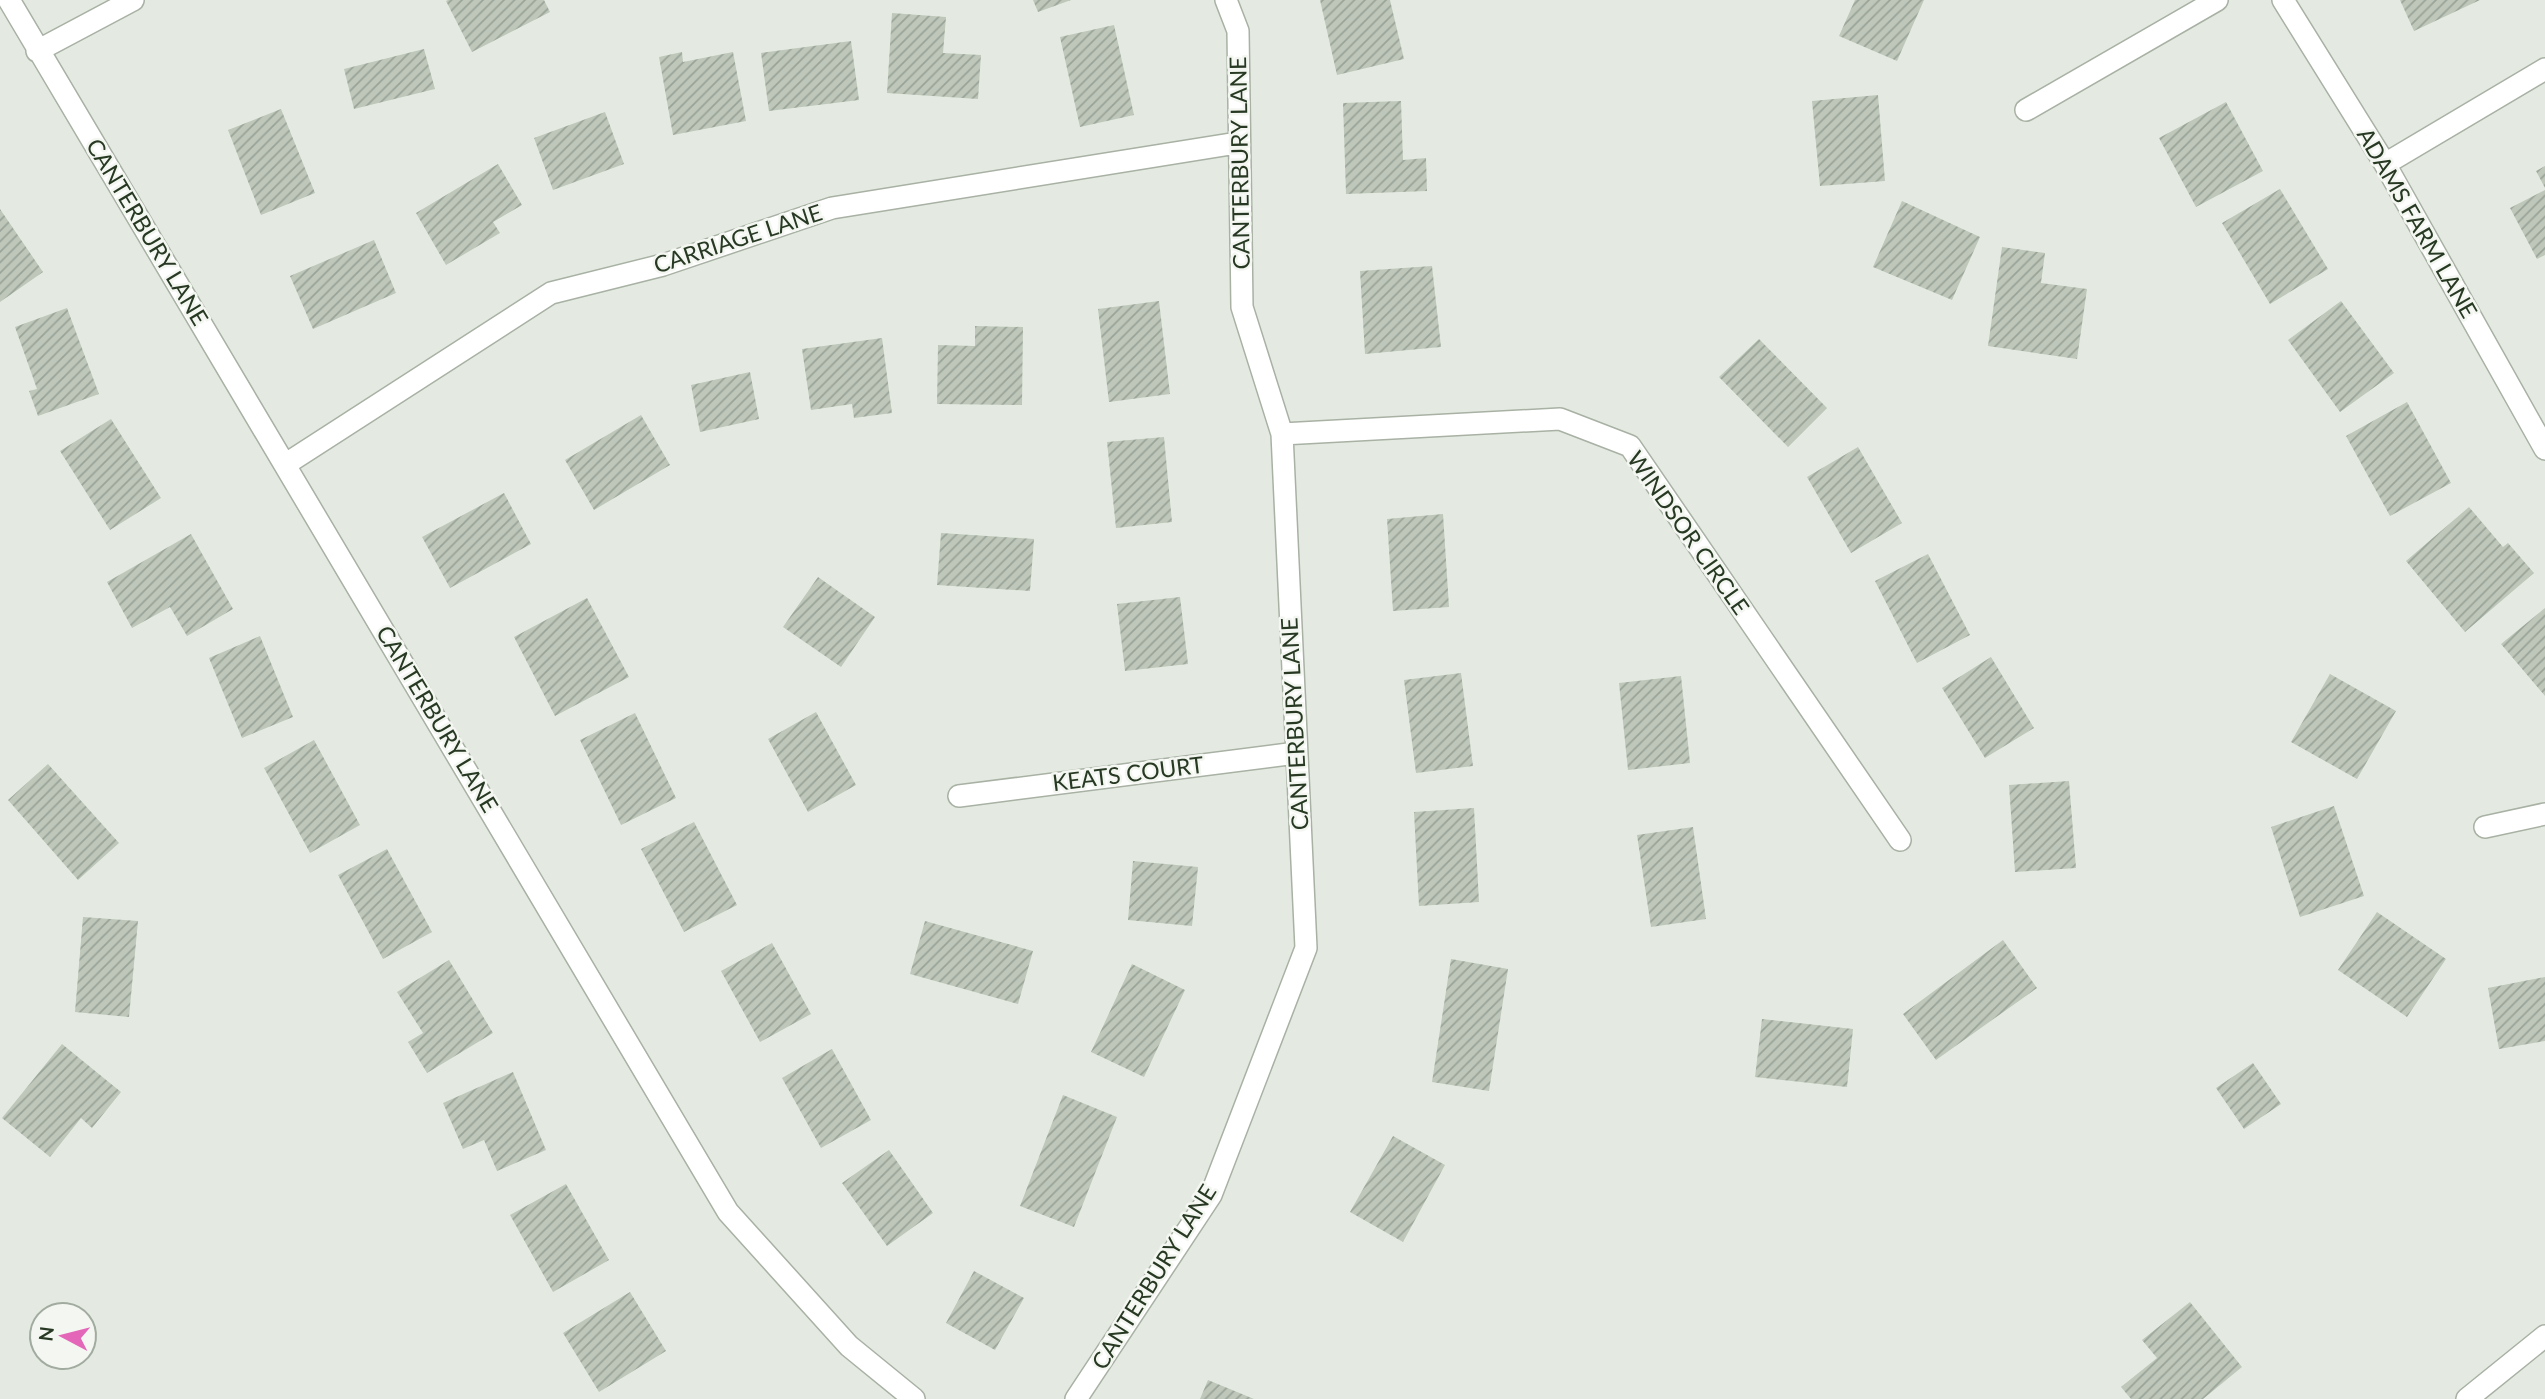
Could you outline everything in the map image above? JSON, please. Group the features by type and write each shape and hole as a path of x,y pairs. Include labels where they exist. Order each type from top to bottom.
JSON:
{"street":[{"name":"CANTERBURY LANE","path":"9,0 728,1212 849,1346 914,1399"},
{"path":"37,51 133,0"},
{"name":"CANTERBURY LANE","path":"1076,1399 1211,1195 1306,948 1282,434 1242,307 1237,143 1238,31 1226,0"},
{"path":"2026,110 2217,0"},
{"name":"ADAMS FARM LANE","path":"2283,0 2385,164 2545,449"},
{"path":"2385,164 2545,69"},
{"name":"CARRIAGE LANE","path":"286,464 551,293 663,265 832,208 1237,143"},
{"name":"WINDSOR CIRCLE","path":"1282,434 1560,419 1630,446 1900,840"},
{"name":"KEATS COURT","path":"959,796 1296,753"},
{"path":"2485,827 2545,814"},
{"path":"2467,1399 2545,1336"}],"building":[{"path":"544,0 550,12 472,52 446,1"},
{"path":"1033,0 1071,0 1038,12"},
{"path":"1320,0 1390,0 1404,59 1337,75"},
{"path":"1855,0 1924,0 1897,61 1839,36"},
{"path":"2400,0 2480,0 2414,31"},
{"path":"892,13 946,17 943,53 981,55 978,99 887,93"},
{"path":"1114,25 1134,115 1080,127 1060,37"},
{"path":"851,41 859,100 769,111 761,53"},
{"path":"424,49 435,89 354,109 344,69"},
{"path":"682,52 683,62 733,52 746,121 673,135 659,57"},
{"path":"1878,95 1885,181 1820,186 1812,101"},
{"path":"1401,101 1403,160 1426,158 1427,191 1346,194 1343,103"},
{"path":"2226,102 2263,171 2196,207 2159,138"},
{"path":"281,109 315,193 261,215 228,130"},
{"path":"605,112 624,164 553,190 534,138"},
{"path":"498,164 522,205 493,222 500,233 446,265 416,213"},
{"path":"2545,166 2545,188 2536,171"},
{"path":"2280,189 2328,269 2270,304 2222,223"},
{"path":"2545,190 2545,255 2537,259 2510,208"},
{"path":"1902,201 1980,237 1952,300 1873,267"},
{"path":"0,209 43,272 0,302"},
{"path":"374,240 396,293 313,329 290,276"},
{"path":"2002,247 2045,253 2041,283 2087,289 2077,359 1988,346"},
{"path":"1432,266 1441,347 1365,354 1360,271"},
{"path":"1159,301 1170,394 1109,402 1098,309"},
{"path":"2341,301 2394,373 2340,412 2288,340"},
{"path":"67,308 99,394 38,416 29,391 37,389 15,327"},
{"path":"975,326 1023,327 1022,405 937,404 938,345 975,346"},
{"path":"882,338 892,413 854,418 852,404 811,410 802,349"},
{"path":"1759,339 1827,408 1788,447 1719,377"},
{"path":"750,372 759,419 700,432 691,385"},
{"path":"2407,402 2451,483 2390,516 2346,436"},
{"path":"641,415 670,465 594,510 565,460"},
{"path":"111,419 161,498 110,530 60,451"},
{"path":"1164,437 1172,522 1116,528 1107,442"},
{"path":"1858,447 1902,523 1851,553 1807,477"},
{"path":"504,493 531,544 450,588 422,537"},
{"path":"2469,507 2503,547 2508,543 2534,573 2465,632 2406,561"},
{"path":"1443,514 1449,607 1393,611 1387,519"},
{"path":"941,533 1034,539 1030,591 937,585"},
{"path":"191,534 233,609 187,636 170,607 132,628 107,582"},
{"path":"1928,554 1970,635 1917,663 1875,581"},
{"path":"818,577 875,617 841,667 783,627"},
{"path":"1180,597 1188,664 1125,671 1117,604"},
{"path":"587,598 629,677 555,716 514,637"},
{"path":"2545,608 2545,696 2501,644"},
{"path":"260,636 293,717 242,738 209,658"},
{"path":"1991,657 2034,728 1985,758 1942,688"},
{"path":"1461,673 1473,766 1416,773 1404,680"},
{"path":"2330,674 2396,711 2357,779 2291,742"},
{"path":"1681,676 1690,763 1628,770 1619,683"},
{"path":"816,712 856,785 808,812 768,739"},
{"path":"635,713 676,798 621,825 580,740"},
{"path":"314,740 360,825 310,853 264,768"},
{"path":"48,764 119,843 78,880 8,800"},
{"path":"2069,781 2076,868 2015,872 2009,785"},
{"path":"2334,806 2364,896 2300,917 2271,827"},
{"path":"1474,808 1479,902 1419,906 1414,812"},
{"path":"694,822 737,905 684,932 641,849"},
{"path":"1693,827 1706,919 1651,927 1637,835"},
{"path":"387,849 432,932 383,959 338,875"},
{"path":"1133,861 1198,867 1192,926 1128,920"},
{"path":"2377,912 2446,959 2407,1017 2338,970"},
{"path":"83,917 138,921 129,1017 75,1012"},
{"path":"925,921 1033,951 1018,1004 910,974"},
{"path":"2003,940 2037,988 1936,1060 1903,1014"},
{"path":"772,943 811,1014 760,1042 721,971"},
{"path":"1451,959 1508,969 1489,1091 1432,1082"},
{"path":"449,960 493,1033 427,1073 408,1042 423,1033 397,992"},
{"path":"1132,964 1185,990 1144,1077 1091,1052"},
{"path":"2545,977 2545,1041 2499,1049 2488,988"},
{"path":"1762,1019 1853,1029 1847,1087 1755,1077"},
{"path":"62,1044 121,1092 92,1128 81,1118 50,1157 2,1118"},
{"path":"832,1049 871,1120 821,1148 782,1078"},
{"path":"2253,1063 2281,1104 2244,1129 2216,1088"},
{"path":"513,1072 546,1150 497,1171 484,1140 463,1149 443,1103"},
{"path":"1063,1095 1117,1117 1074,1227 1020,1206"},
{"path":"1393,1136 1445,1165 1403,1242 1350,1212"},
{"path":"889,1150 933,1213 887,1246 842,1183"},
{"path":"566,1184 609,1260 553,1292 510,1215"},
{"path":"974,1271 1024,1298 995,1350 946,1323"},
{"path":"630,1292 666,1351 599,1392 563,1333"},
{"path":"2190,1302 2242,1367 2203,1399 2131,1399 2121,1387 2157,1358 2142,1340"},
{"path":"1208,1380 1254,1399 1200,1399"}]}
